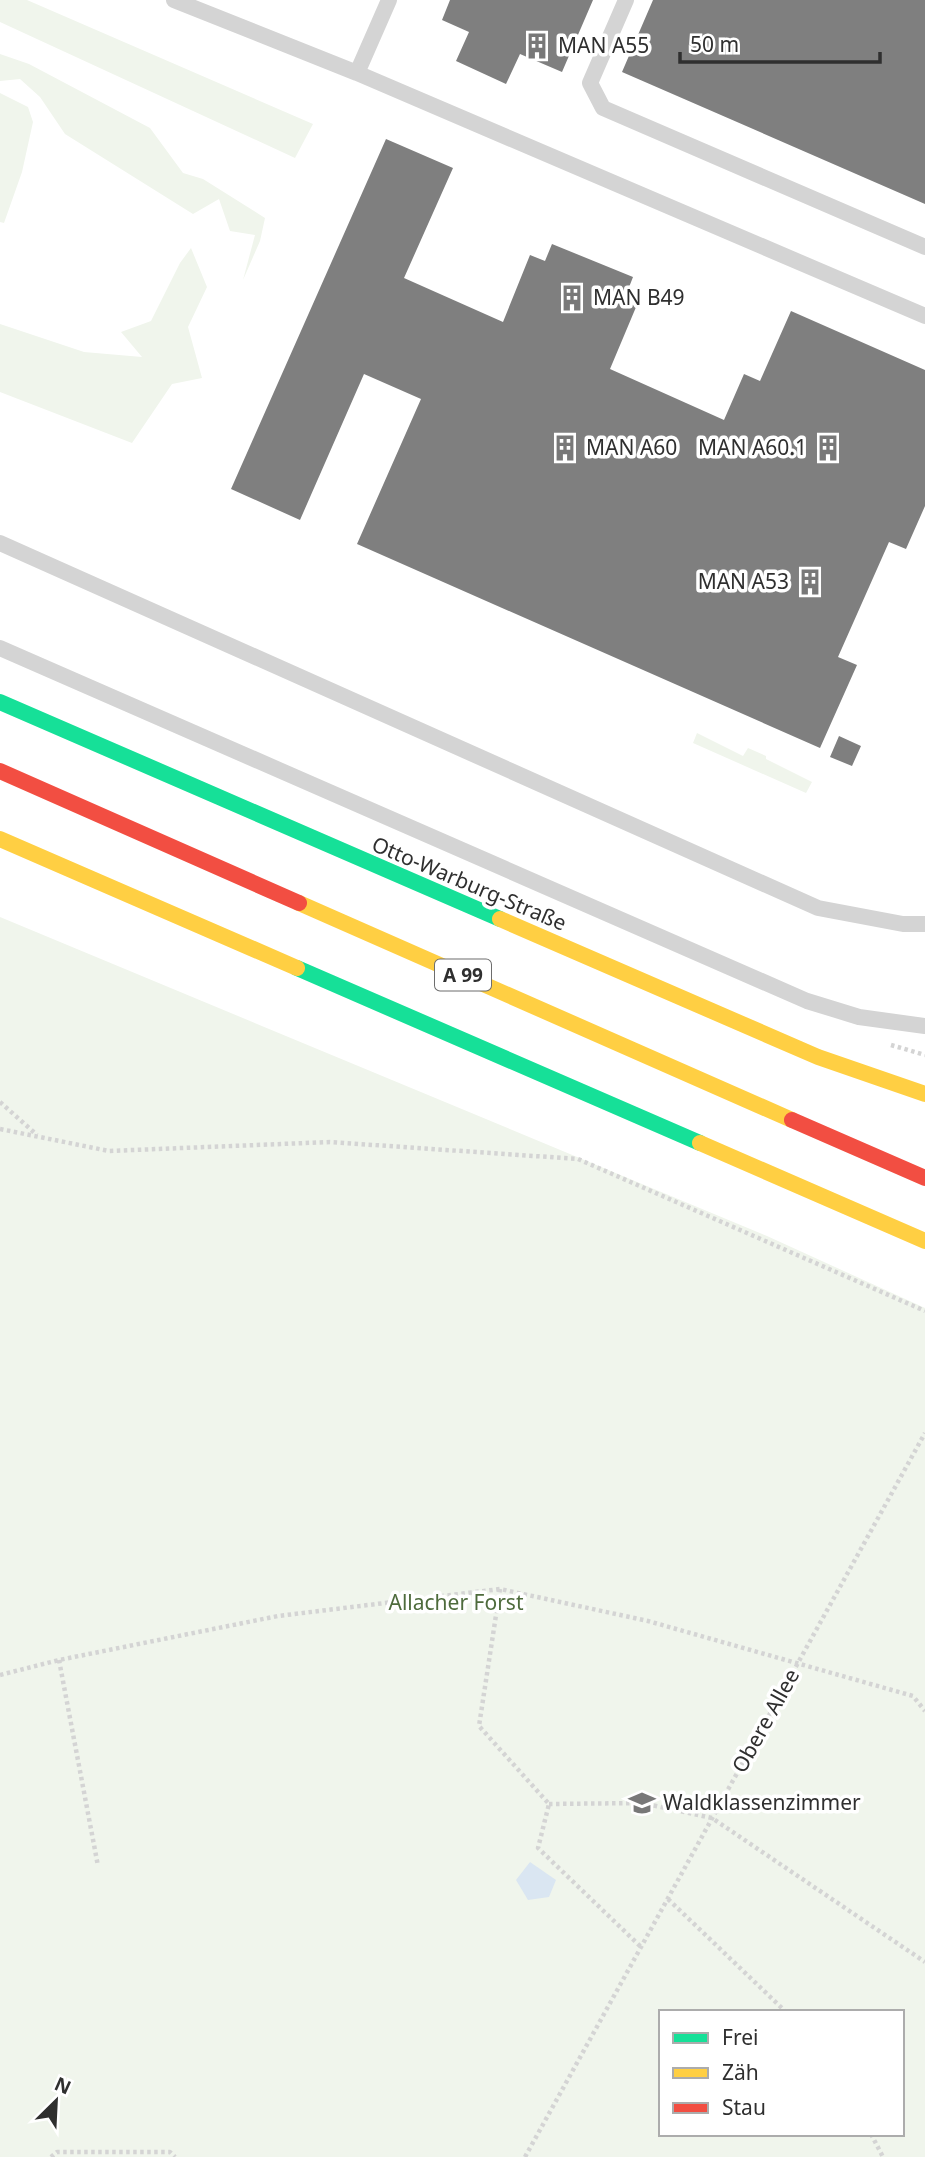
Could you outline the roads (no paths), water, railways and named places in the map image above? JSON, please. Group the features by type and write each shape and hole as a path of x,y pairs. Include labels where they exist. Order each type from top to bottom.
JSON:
{"main road":[{"name":"Otto-Warburg-Straße","path":"0,702 818,1057 925,1094"},
{"name":"A 99","path":"0,771 925,1178"},
{"path":"0,839 925,1241"}],"lane":[{"path":"174,0 356,73 925,316"},
{"path":"356,73 389,0"},
{"path":"626,0 590,83 603,108 925,247"},
{"path":"0,543 818,908 903,924 925,924"},
{"path":"0,648 807,1001 859,1017 925,1026"}],"place":[{"name":"MAN A55","path":"537,46"},
{"name":"MAN B49","path":"572,298"},
{"name":"MAN A60","path":"565,448"},
{"name":"MAN A60.1","path":"828,448"},
{"name":"MAN A53","path":"810,582"},
{"name":"Waldklassenzimmer","path":"642,1803"}],"park label":[{"name":"Allacher Forst","path":"456,1603"}]}
